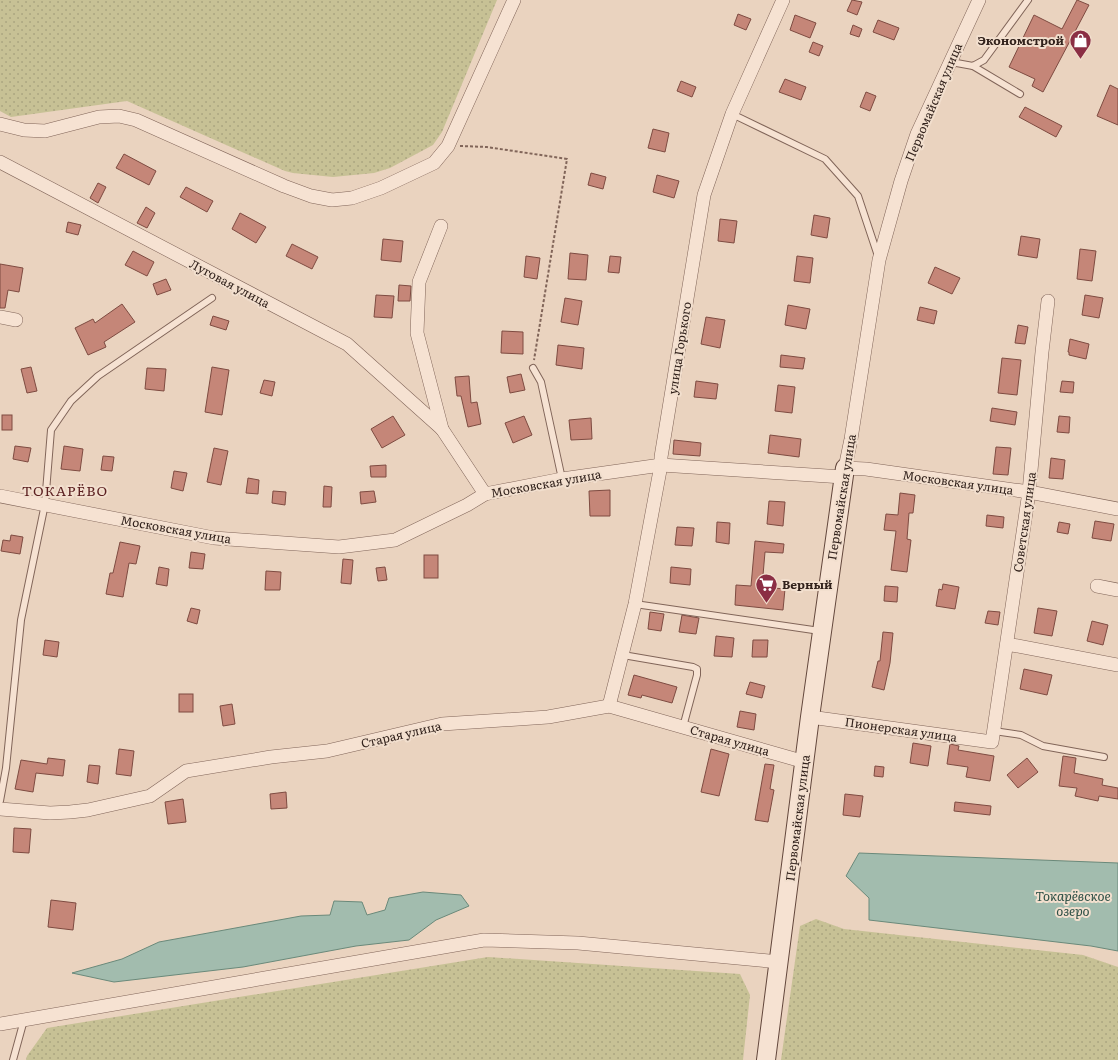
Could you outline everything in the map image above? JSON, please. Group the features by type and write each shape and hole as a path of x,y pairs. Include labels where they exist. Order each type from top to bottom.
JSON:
{"street":[{"path":"0,124 24,130 45,131 98,117 119,116 136,120 284,186 311,196 332,200 352,198 381,188 434,163 448,146 514,0"},
{"name":"улица Горького","path":"609,706 635,604 661,465 662,449 704,195 732,114 783,0"},
{"name":"Первомайская улица","path":"766,1060 821,632 844,472 851,439 879,260 900,180 916,134 979,0"},
{"name":"Луговая улица","path":"0,162 347,344 442,429"},
{"path":"440,226 419,282 417,333 442,429 485,494"},
{"name":"Советская улица","path":"993,736 1029,492 1048,301"},
{"path":"0,317 16,320"},
{"name":"Московская улица","path":"0,496 214,538 338,547 395,540 461,508 485,494 562,479 661,465 844,472 866,470 1029,492 1118,509"},
{"path":"1097,586 1118,590"},
{"path":"1007,644 1118,665"},
{"name":"Старая улица","path":"0,809 50,813 88,810 150,796 186,771 271,757 327,752 442,724 548,717 609,706 805,762"},
{"name":"Пионерская улица","path":"810,717 993,736"},
{"path":"0,1024 484,940 578,943 779,962"}],"lane":[{"path":"973,66 984,60 1028,0"},
{"path":"949,62 973,66 1020,94"},
{"path":"732,114 825,159 858,196 879,260"},
{"path":"0,801 6,768 21,620 45,504 51,430 71,401 98,376 212,298"},
{"path":"533,368 541,382 562,479"},
{"path":"635,604 821,632"},
{"path":"623,655 693,667 697,670 683,727"},
{"path":"993,736 1021,735 1042,746 1104,757"},
{"path":"13,1060 24,1020"}],"path":[{"path":"448,146 487,147 567,159 533,368"}],"shaded area":[{"path":"0,0 497,0 442,132 433,145 390,168 374,173 333,177 285,171 127,101 11,117 0,111"},
{"path":"816,919 844,929 1083,955 1118,967 1118,1060 781,1060 800,926"},
{"path":"488,957 740,974 750,995 743,1060 26,1060 27,1056 47,1028"}],"water":[{"name":"Токарёвское озеро","path":"859,853 1118,863 1118,951 1091,946 869,920 869,898 846,876"},
{"path":"423,892 461,895 469,906 436,920 409,940 356,946 243,967 114,982 72,973 122,959 159,942 301,916 330,915 334,901 362,902 367,915 385,910 389,898"}],"building":[{"path":"852,0 862,2 857,15 847,11"},
{"path":"1077,0 1089,5 1043,92 1032,86 1035,79 1009,67 1034,15 1062,29"},
{"path":"738,14 751,19 746,30 734,25"},
{"path":"795,15 816,23 810,38 790,30"},
{"path":"878,20 899,28 894,40 873,32"},
{"path":"853,25 862,29 859,37 850,34"},
{"path":"813,42 823,46 819,56 809,52"},
{"path":"785,79 806,87 801,100 779,92"},
{"path":"681,81 696,87 692,97 677,91"},
{"path":"1110,85 1118,89 1118,125 1097,116"},
{"path":"866,92 876,96 870,111 860,107"},
{"path":"1025,107 1062,126 1056,137 1019,117"},
{"path":"653,129 669,133 665,152 648,148"},
{"path":"124,154 156,171 149,185 116,168"},
{"path":"591,173 606,177 603,189 588,185"},
{"path":"657,175 679,181 674,198 653,192"},
{"path":"98,183 106,187 98,203 90,198"},
{"path":"186,187 213,201 207,212 180,197"},
{"path":"146,207 155,213 147,228 137,223"},
{"path":"240,213 266,227 256,243 232,229"},
{"path":"814,215 830,218 827,238 811,235"},
{"path":"720,219 737,221 734,243 718,241"},
{"path":"68,222 81,225 78,235 66,232"},
{"path":"1021,236 1040,239 1037,258 1018,255"},
{"path":"383,239 403,241 401,262 381,260"},
{"path":"292,244 318,257 312,269 286,256"},
{"path":"1080,249 1096,251 1092,281 1077,279"},
{"path":"133,251 154,262 147,276 125,265"},
{"path":"570,253 588,255 586,280 568,279"},
{"path":"526,256 540,258 537,279 524,277"},
{"path":"610,256 621,257 619,273 608,272"},
{"path":"797,256 813,258 810,283 794,281"},
{"path":"0,264 23,268 19,292 8,290 5,308 0,308"},
{"path":"935,267 960,278 952,294 928,283"},
{"path":"166,279 171,290 157,295 153,284"},
{"path":"399,285 411,286 410,301 398,301"},
{"path":"376,295 394,296 392,318 374,317"},
{"path":"1085,295 1103,298 1099,318 1082,315"},
{"path":"565,298 582,301 578,325 561,322"},
{"path":"122,304 135,322 104,342 106,347 88,355 75,328 93,319 95,323"},
{"path":"788,305 810,309 806,329 785,325"},
{"path":"920,307 937,311 934,324 917,320"},
{"path":"213,316 229,321 226,330 210,325"},
{"path":"706,317 725,320 720,348 701,344"},
{"path":"1018,325 1028,327 1025,344 1015,343"},
{"path":"502,331 523,332 523,354 501,353"},
{"path":"1070,339 1089,344 1086,359 1069,355"},
{"path":"558,345 584,348 582,369 556,365"},
{"path":"781,355 805,358 803,369 780,367"},
{"path":"1002,358 1021,360 1017,395 998,393"},
{"path":"31,367 37,391 27,393 21,369"},
{"path":"212,367 229,370 222,415 205,412"},
{"path":"147,368 166,369 164,391 145,389"},
{"path":"521,374 525,390 510,393 507,377"},
{"path":"469,376 471,403 477,402 481,424 468,427 461,396 457,396 455,377"},
{"path":"264,380 275,382 272,396 260,393"},
{"path":"696,381 718,384 716,399 694,397"},
{"path":"1062,381 1074,382 1073,393 1060,392"},
{"path":"778,385 795,387 792,413 775,411"},
{"path":"992,408 1017,412 1015,425 990,421"},
{"path":"2,415 12,415 12,430 2,430"},
{"path":"393,416 405,435 382,448 371,429"},
{"path":"524,416 532,435 513,443 505,423"},
{"path":"1059,416 1070,417 1069,433 1057,432"},
{"path":"591,418 592,439 571,440 569,420"},
{"path":"770,435 801,439 799,457 768,453"},
{"path":"674,440 701,443 700,456 673,454"},
{"path":"15,446 31,448 28,462 13,459"},
{"path":"64,446 83,449 80,471 61,469"},
{"path":"996,447 1011,448 1008,475 993,474"},
{"path":"214,448 228,451 221,485 207,482"},
{"path":"103,456 114,457 112,471 101,470"},
{"path":"1051,458 1065,460 1063,479 1049,478"},
{"path":"386,465 386,477 371,477 370,466"},
{"path":"174,471 187,473 183,491 171,488"},
{"path":"248,478 259,480 258,494 246,493"},
{"path":"324,486 332,487 331,507 323,507"},
{"path":"610,490 610,516 590,516 589,491"},
{"path":"273,491 286,492 285,505 272,503"},
{"path":"374,491 376,502 361,504 360,492"},
{"path":"900,493 915,495 913,513 909,513 907,539 911,540 907,572 891,570 896,531 884,530 886,514 898,515"},
{"path":"769,501 785,502 783,526 767,524"},
{"path":"987,515 1004,517 1003,528 986,526"},
{"path":"1095,521 1114,524 1111,541 1092,538"},
{"path":"717,522 730,523 729,544 716,542"},
{"path":"1059,522 1070,524 1068,534 1057,532"},
{"path":"677,527 694,528 692,546 675,545"},
{"path":"11,535 23,537 20,554 1,551 3,540 10,541"},
{"path":"755,541 784,544 783,553 765,552 762,587 785,589 783,610 735,605 736,585 751,586"},
{"path":"120,542 140,546 136,564 129,563 123,597 106,594 110,573 113,573"},
{"path":"191,552 205,554 203,569 189,568"},
{"path":"424,555 438,555 438,578 424,578"},
{"path":"343,559 353,560 351,584 341,583"},
{"path":"159,567 169,569 167,586 156,584"},
{"path":"385,567 387,580 378,581 376,568"},
{"path":"671,567 691,569 690,585 670,583"},
{"path":"266,571 281,572 280,590 265,590"},
{"path":"943,584 959,587 955,609 936,606 939,589 942,590"},
{"path":"885,586 898,587 897,602 884,601"},
{"path":"191,608 200,610 197,624 187,621"},
{"path":"1038,608 1057,611 1052,636 1034,633"},
{"path":"988,611 1000,612 998,625 985,623"},
{"path":"650,612 664,614 661,631 648,629"},
{"path":"682,615 699,618 696,634 679,632"},
{"path":"1092,621 1108,625 1103,645 1087,641"},
{"path":"883,632 893,633 890,663 884,690 872,687 878,661 880,661"},
{"path":"716,636 734,638 732,657 714,656"},
{"path":"45,640 59,642 57,657 43,655"},
{"path":"753,640 768,640 767,657 752,657"},
{"path":"1024,669 1052,675 1047,695 1020,689"},
{"path":"634,675 677,687 672,703 642,695 641,698 628,695"},
{"path":"750,682 765,686 762,698 746,694"},
{"path":"179,694 193,694 193,712 179,712"},
{"path":"232,704 235,724 223,726 220,706"},
{"path":"740,711 756,714 754,730 737,727"},
{"path":"913,743 931,746 928,766 910,763"},
{"path":"950,744 959,746 958,750 994,756 990,781 966,777 968,767 947,764"},
{"path":"119,749 134,751 131,776 116,774"},
{"path":"711,749 729,754 719,796 701,792"},
{"path":"1063,756 1076,758 1074,773 1103,779 1102,785 1118,788 1118,799 1099,796 1098,801 1075,796 1077,788 1059,786"},
{"path":"48,758 65,760 63,776 36,773 33,792 15,789 21,760 47,764"},
{"path":"1027,758 1038,772 1018,788 1007,775"},
{"path":"765,764 774,765 770,789 774,790 768,822 755,820"},
{"path":"89,765 100,766 98,784 87,782"},
{"path":"875,766 884,767 883,777 874,776"},
{"path":"286,792 287,808 271,809 270,794"},
{"path":"845,794 863,796 860,817 843,815"},
{"path":"183,799 186,822 168,824 165,802"},
{"path":"955,802 991,806 990,815 954,811"},
{"path":"14,828 31,829 29,853 13,852"},
{"path":"51,900 76,903 73,930 48,927"}],"place":[{"name":"Экономстрой","path":"1080,60"},
{"name":"Верный","path":"766,604"}],"district":[{"name":"ТОКАРЁВО","path":"65,490"}]}
